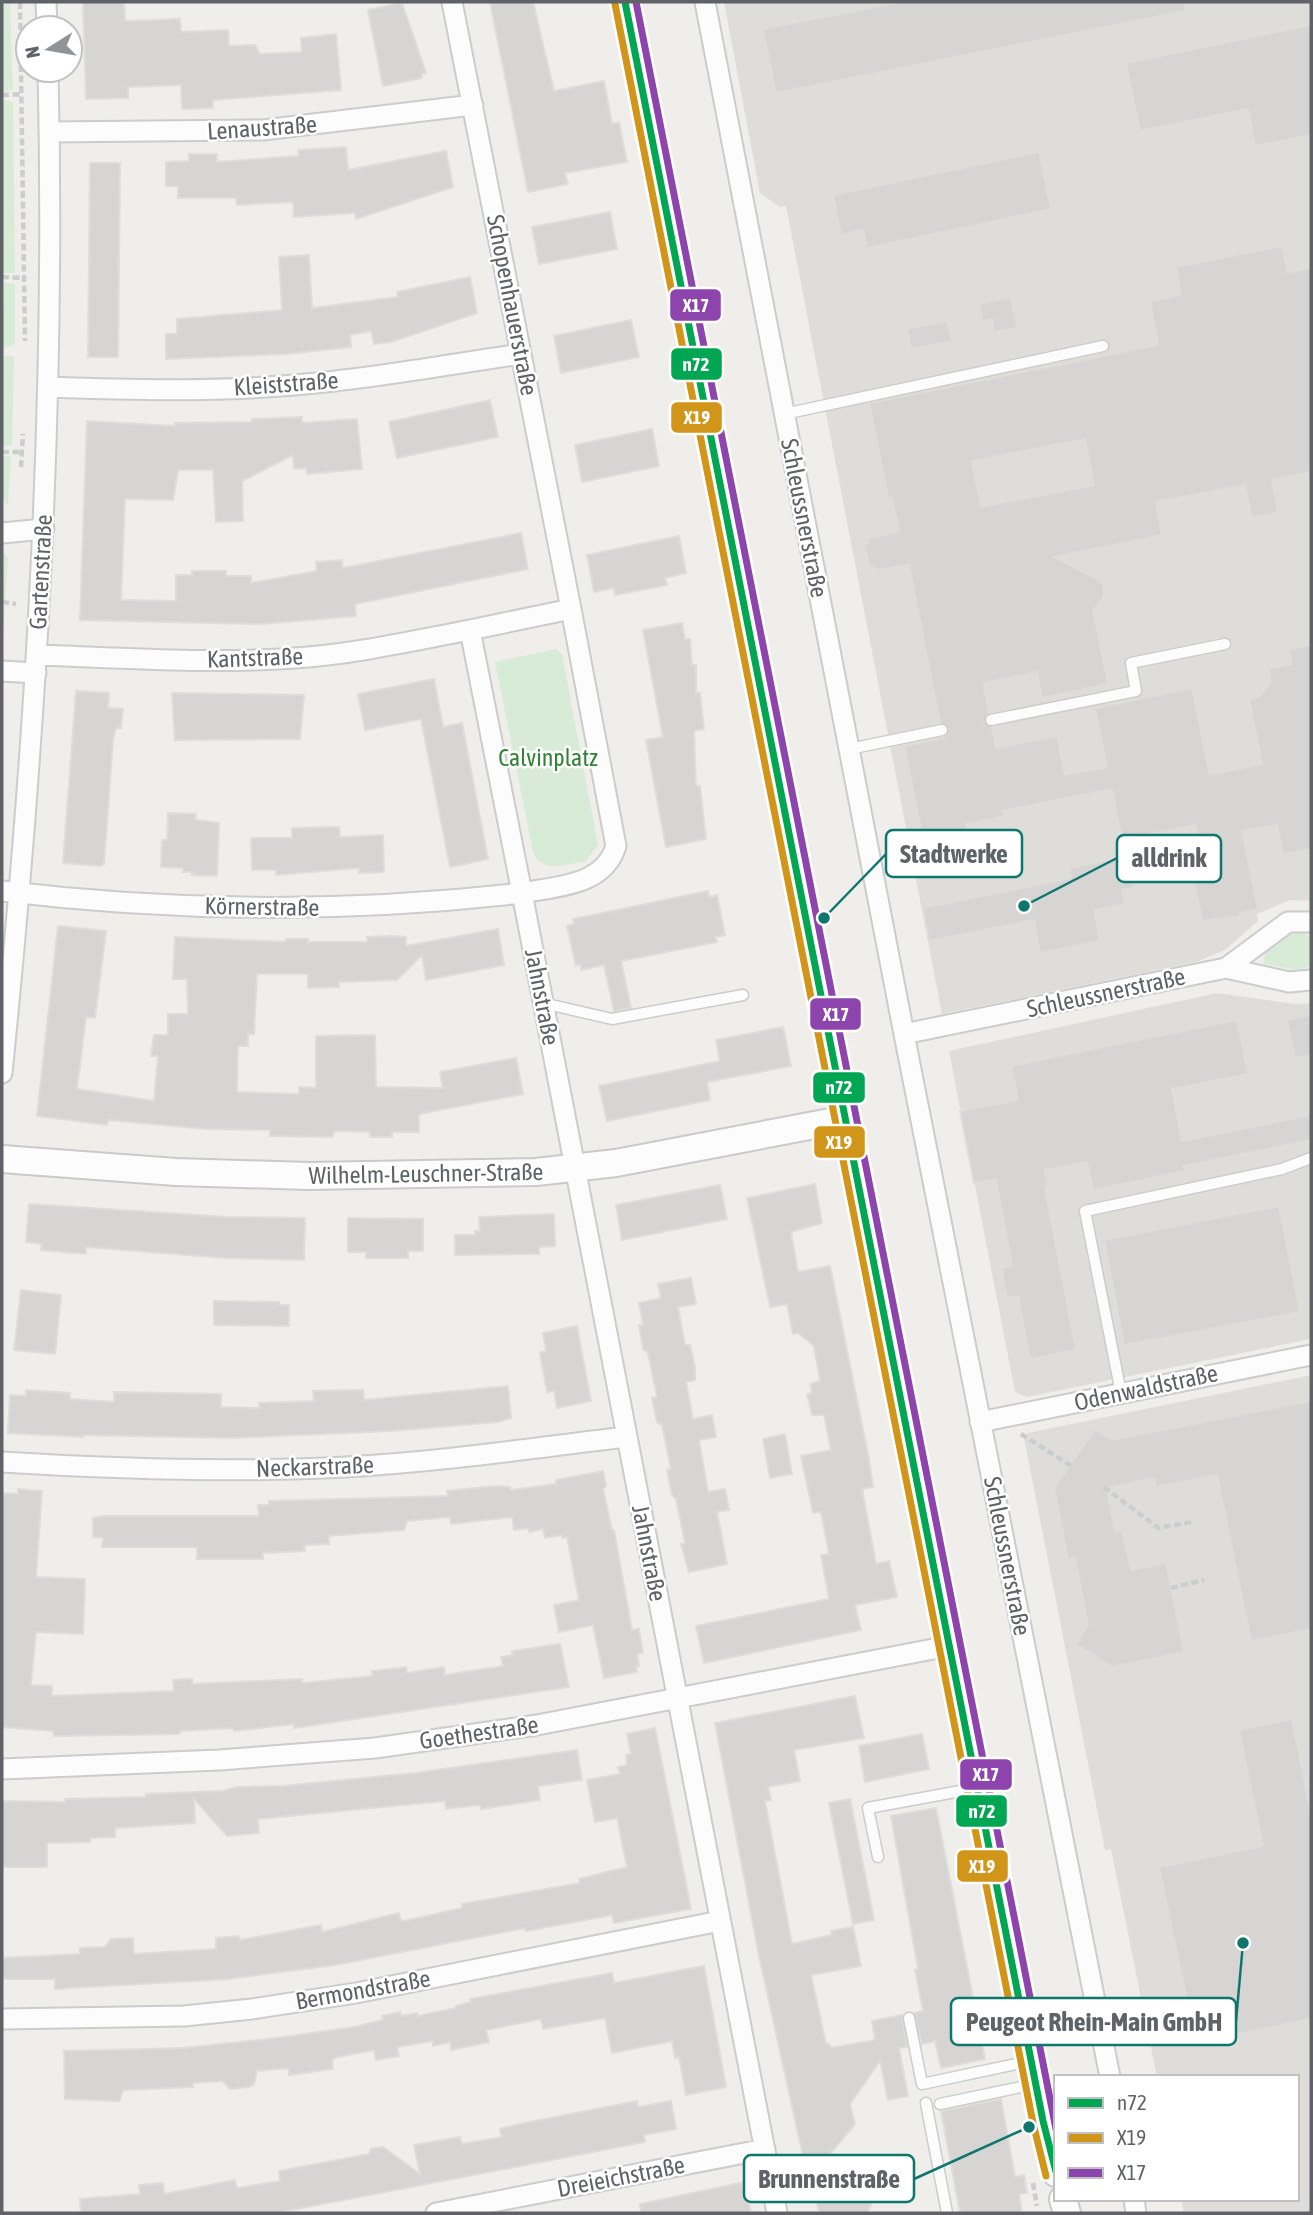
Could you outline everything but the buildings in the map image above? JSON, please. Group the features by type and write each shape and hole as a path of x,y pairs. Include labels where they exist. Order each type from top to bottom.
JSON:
{"main road":[{"path":"625,2 634,31"},
{"path":"631,2 634,31 949,1646 1033,2073 1054,2164"},
{"name":"Wilhelm-Leuschner-Straße","path":"2,1159 163,1172 308,1177 449,1175 575,1169 846,1119"}],"street":[{"name":"Schopenhauerstraße","path":"452,2 571,608"},
{"name":"Schleussnerstraße","path":"705,2 904,1034 1110,2075"},
{"name":"Gartenstraße","path":"2,1073 11,892 37,664 44,529 49,387 48,84"},
{"name":"Lenaustraße","path":"49,132 263,130 473,105"},
{"name":"Kleiststraße","path":"49,387 192,390 295,385 380,376 521,354"},
{"path":"2,533 44,529"},
{"path":"571,608 616,846 612,859 597,875 522,893 470,630 571,608"},
{"name":"Kantstraße","path":"2,671 37,664 294,658 352,651 470,630"},
{"name":"Körnerstraße","path":"11,892 202,907 286,908 430,903 522,893"},
{"name":"Jahnstraße","path":"522,893 777,2213"},
{"name":"Schleussnerstraße","path":"1226,968 1288,922 1311,922"},
{"name":"Schleussnerstraße","path":"904,1034 1226,968 1289,982 1311,980"},
{"name":"Odenwaldstraße","path":"980,1422 1311,1355"},
{"name":"Neckarstraße","path":"2,1462 156,1470 334,1467 477,1456 626,1437"},
{"name":"Goethestraße","path":"2,1769 320,1754 537,1726 949,1646"},
{"name":"Bermondstraße","path":"2,2020 146,2017 252,2010 356,1993 720,1921"},
{"name":"Dreieichstraße","path":"436,2213 765,2149"}],"lane":[{"path":"784,414 1103,346"},
{"path":"991,720 1136,691 1131,663 1225,644"},
{"path":"849,749 942,730"},
{"path":"543,1003 612,1019 743,995"},
{"path":"1121,1393 1085,1212 1282,1169 1311,1158"},
{"path":"878,1857 868,1808 978,1788"},
{"path":"909,2018 922,2084 1033,2073"},
{"path":"940,2104 1033,2073"},
{"path":"926,2103 947,2213"}],"path":[{"path":"20,2 25,351"},
{"path":"2,95 23,94"},
{"path":"2,277 24,278"},
{"path":"21,479 23,426"},
{"path":"2,452 22,452"},
{"path":"2,602 16,604"},
{"path":"1020,1434 1073,1467"},
{"path":"1104,1487 1158,1528 1192,1522"},
{"path":"1171,1588 1204,1580"}],"shaded area":[{"path":"724,2 1311,2 1311,901 1290,900 1257,914 1258,921 1225,950 1196,962 942,1014 786,206 780,207 760,193"},
{"path":"1217,993 1295,1004 1311,1003 1311,1339 1027,1397 1015,1392 949,1051"},
{"path":"1311,1375 1311,2213 1184,2213 1181,2201 1299,2201 1299,2075 1157,2075 1111,1849 1105,1850 1024,1438 1028,1433"}],"green space":[{"path":"2,2 10,2 13,89 2,93"},
{"path":"2,99 13,102 15,273 2,273"},
{"path":"4,282 15,284 15,344 2,349"},
{"path":"3,355 14,357 12,445 2,447"},
{"path":"2,456 11,456 8,505 2,499"},
{"path":"2,550 8,558 2,651"},
{"name":"Calvinplatz","path":"556,649 562,654 598,845 586,861 549,866 542,864 533,852 495,662"},
{"path":"1300,932 1311,937 1311,966 1299,970 1263,964 1265,953 1290,935"}],"transit line":[{"name":"n72","path":"625,2 1043,2121 1054,2164"},
{"name":"X17","path":"636,2 1054,2119"},
{"name":"X19","path":"615,4 1033,2123 1046,2176"}],"place":[{"name":"alldrink","path":"1024,906"},
{"name":"Stadtwerke","path":"824,918"},
{"name":"Peugeot Rhein-Main GmbH","path":"1243,1943"},
{"name":"Brunnenstraße","path":"1029,2127"}]}
